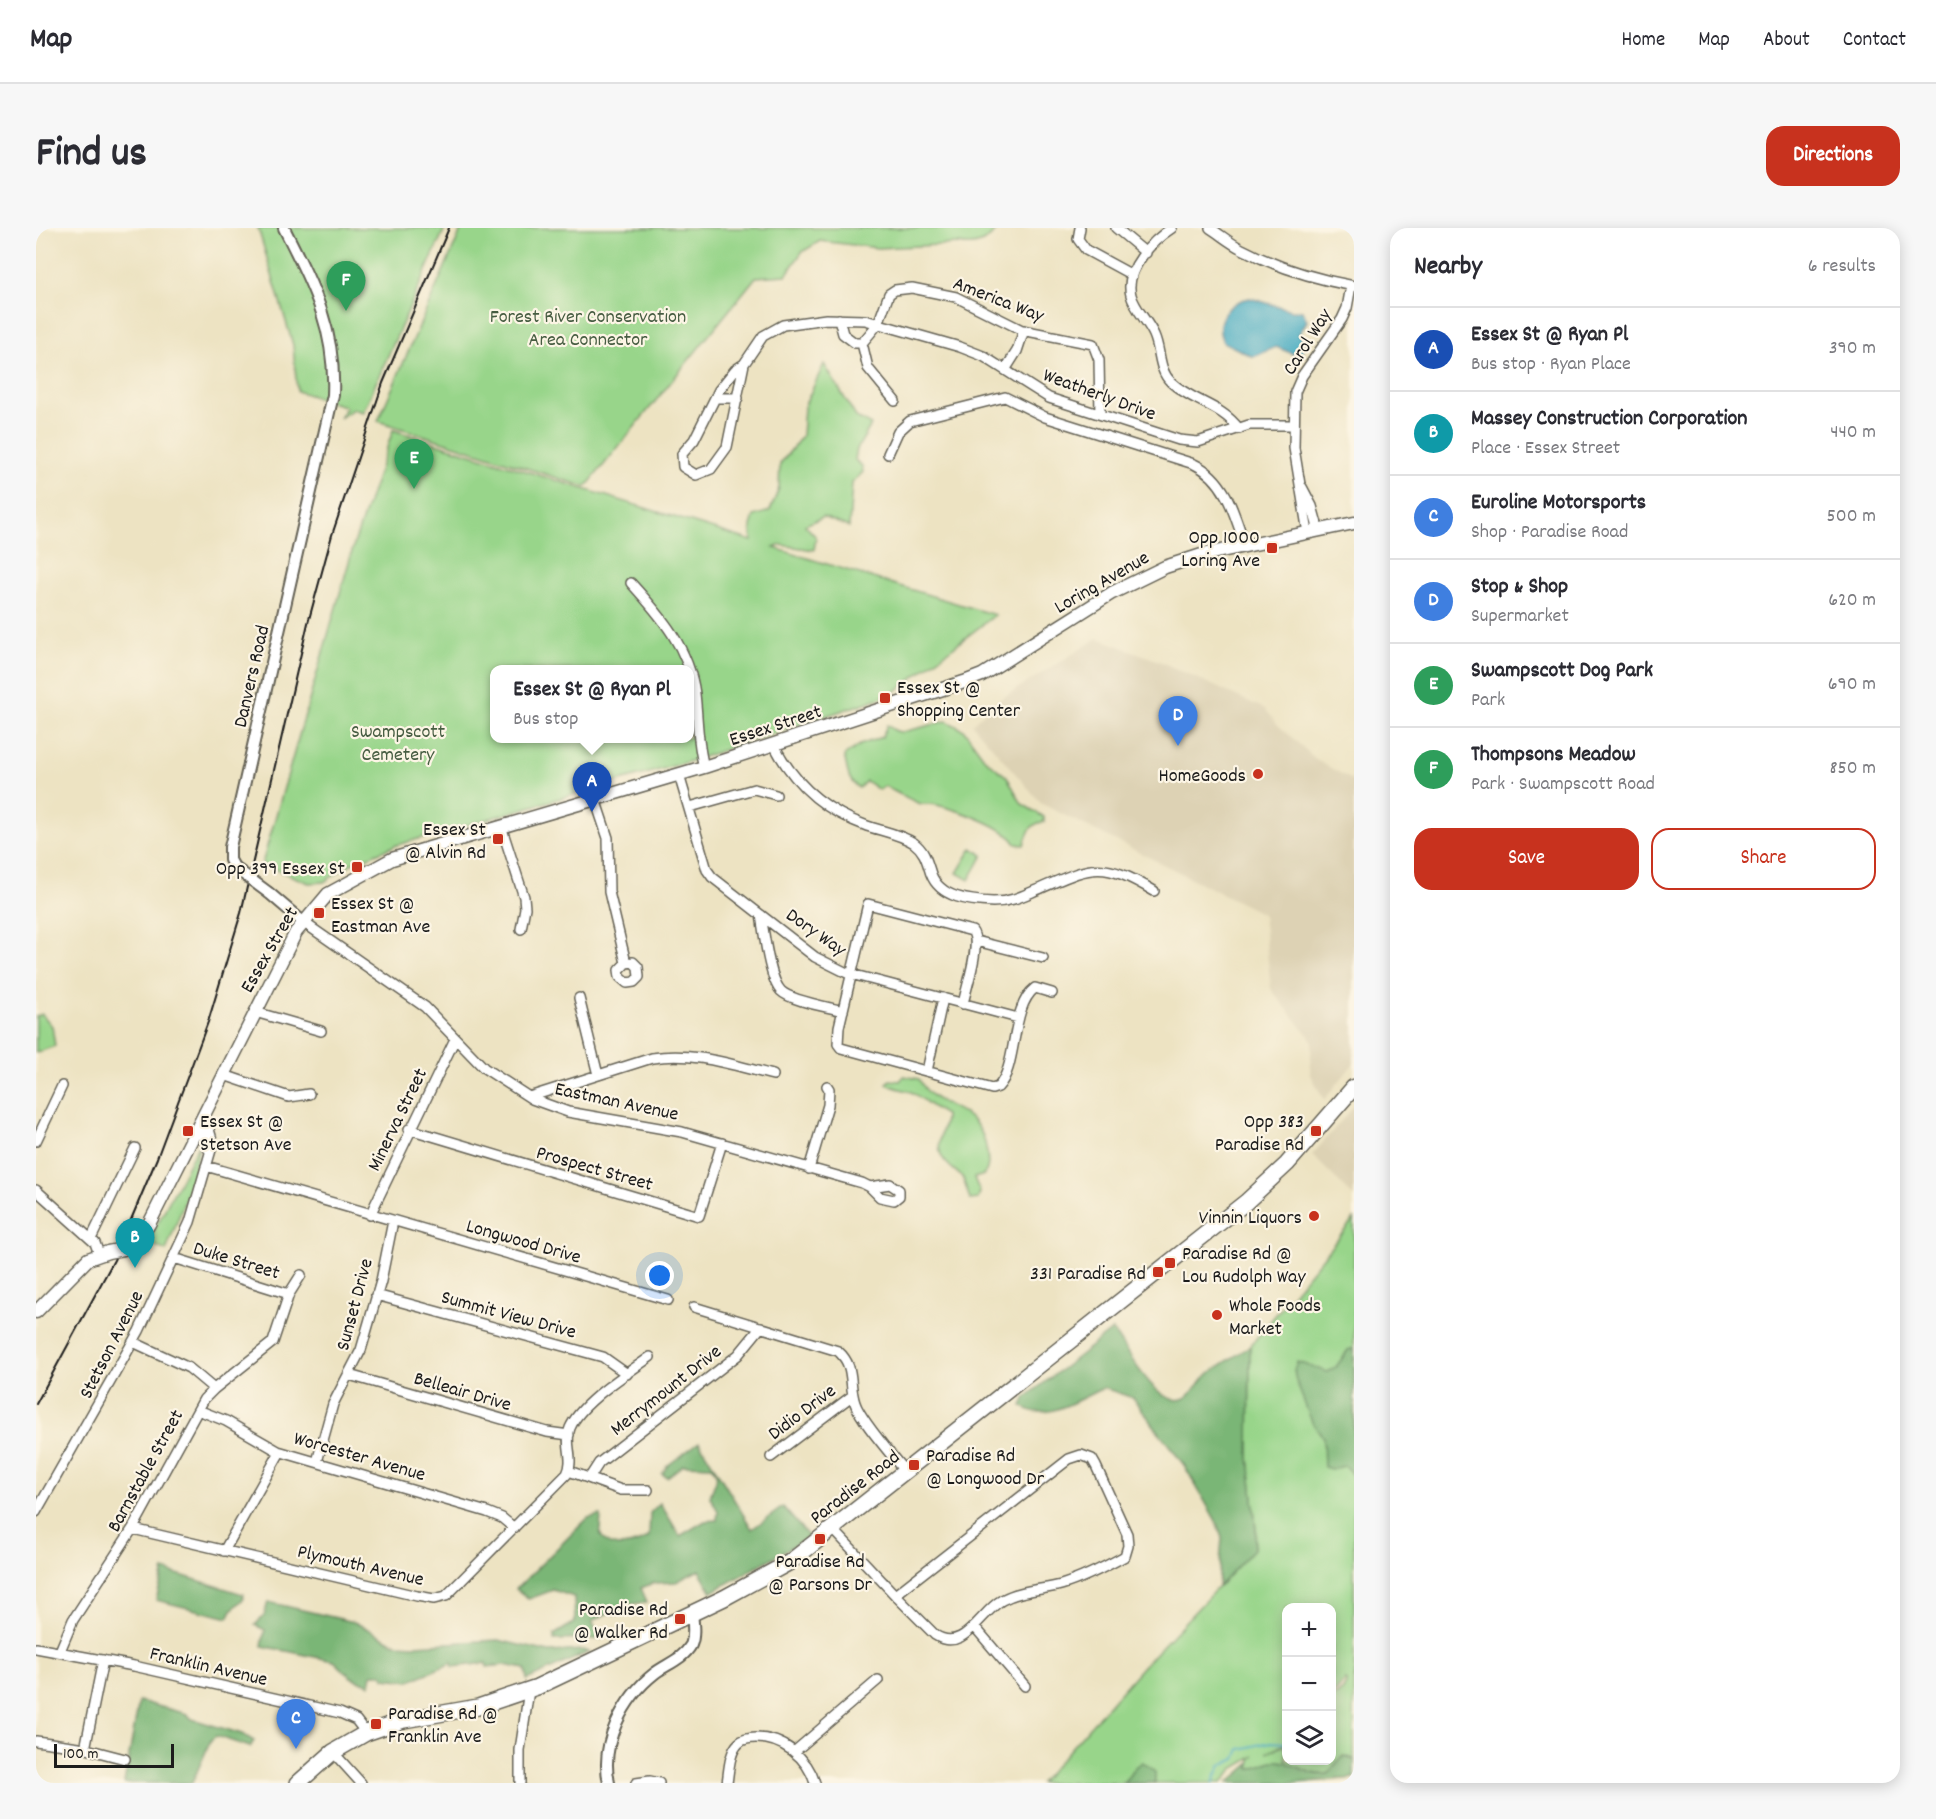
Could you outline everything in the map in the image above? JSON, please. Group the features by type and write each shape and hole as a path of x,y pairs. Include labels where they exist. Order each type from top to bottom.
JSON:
{"highway":[{"name":"Paradise Road","path":"298,1783 333,1752 366,1732 404,1720 478,1707 528,1690 692,1613 790,1562 1246,1202 1287,1164 1354,1087"}],"main road":[{"name":"Loring Avenue","path":"1045,636 1113,593 1155,571 1202,555 1354,523"},
{"name":"Essex Street","path":"36,1312 84,1263 103,1253 123,1249 141,1239 284,953 303,922 328,894 378,865 406,853 679,775 964,682 982,675 1045,636"}],"street":[{"name":"Danvers Road","path":"284,228 316,292 329,332 334,369 332,406 230,847 230,860 234,867 303,922"},
{"path":"1080,228 1078,239 1086,250 1132,275"},
{"path":"1116,228 1146,253"},
{"path":"1172,228 1146,253 1132,275 1131,297 1154,335 1166,375 1179,388 1226,414 1239,429"},
{"path":"1210,228 1229,242 1260,258 1305,274 1352,286"},
{"name":"Carol Way","path":"1313,532 1295,460 1293,424 1296,392 1302,376 1342,319 1352,286"},
{"name":"America Way","path":"878,324 890,294 895,290 912,288 956,297 1024,330 1061,339 1088,342 1096,348 1100,376 1100,414"},
{"path":"839,319 843,334 855,343 862,344"},
{"name":"Weatherly Drive","path":"744,364 727,447 711,469 696,475 683,467 682,454 694,440 726,379 744,364 759,340 776,327 804,320 865,320 968,349 1043,395 1194,442 1259,424 1293,424"},
{"path":"862,344 878,324"},
{"path":"1005,370 1017,351 1024,330"},
{"path":"862,344 867,368 896,401"},
{"path":"888,454 898,432 910,421 1000,397 1009,398 1036,414 1194,464 1207,471 1224,491 1234,511 1245,546"},
{"path":"715,398 738,398"},
{"path":"631,583 667,624 688,665"},
{"path":"694,688 697,737 704,767"},
{"path":"774,745 790,772 819,801 865,825 904,838 917,845 925,855 936,885 950,894 984,901 1007,902 1076,874 1103,868 1126,874 1154,891"},
{"name":"Dory Way","path":"679,775 707,870 712,878 816,957 853,975 1018,1018"},
{"path":"690,807 754,789 776,795"},
{"path":"595,800 608,838 609,892 626,963"},
{"path":"501,826 524,897 525,908 521,929"},
{"path":"963,1004 976,940 972,931 868,904 838,1034 838,1044 842,1048 993,1089 1002,1083 1018,1018 1031,990 1035,988 1053,993"},
{"path":"761,915 774,978 780,990 794,998 843,1011"},
{"name":"Eastman Avenue","path":"303,922 425,1007 484,1068 529,1097 568,1112 651,1126 722,1143 870,1187"},
{"path":"976,940 1043,958"},
{"path":"579,998 598,1075"},
{"path":"927,1071 943,998"},
{"path":"255,1012 321,1031"},
{"name":"Minerva Street","path":"370,1215 409,1129 455,1039"},
{"path":"529,1097 652,1058 680,1054 702,1057 773,1075"},
{"path":"224,1075 280,1095 297,1097 309,1094"},
{"path":"36,1141 62,1086"},
{"path":"809,1169 830,1096 827,1086"},
{"name":"Stetson Avenue","path":"36,1512 133,1342 174,1258 194,1210 209,1150 198,1126"},
{"name":"Prospect Street","path":"409,1129 699,1216 722,1143"},
{"path":"91,1239 135,1148"},
{"name":"Longwood Drive","path":"206,1166 668,1300"},
{"path":"36,1190 91,1239 103,1253"},
{"name":"Sunset Drive","path":"317,1462 333,1404 362,1350 393,1221"},
{"name":"Duke Street","path":"174,1258 289,1294"},
{"name":"Barnstable Street","path":"60,1651 74,1620 133,1529 204,1399 273,1342 289,1294 301,1275"},
{"name":"Summit View Drive","path":"376,1295 603,1357 627,1374"},
{"path":"694,1307 838,1351 851,1371 853,1395 861,1414 905,1472"},
{"name":"Merrymount Drive","path":"590,1477 607,1457 738,1355 761,1327"},
{"path":"133,1342 189,1368 214,1389"},
{"path":"648,1490 621,1490 569,1471 571,1462 569,1436 578,1415 650,1357"},
{"name":"Belleair Drive","path":"349,1375 547,1432 569,1436"},
{"name":"Didio Drive","path":"771,1457 853,1395"},
{"name":"Worcester Avenue","path":"198,1410 226,1421 280,1452 487,1512 502,1518 514,1528"},
{"path":"224,1551 280,1452"},
{"path":"833,1529 895,1595 941,1639 956,1640 1009,1596 1072,1581 1125,1556 1128,1551 1127,1534 1092,1459 1080,1455 1069,1459 895,1595"},
{"name":"Plymouth Avenue","path":"133,1529 434,1599 446,1596 458,1586 569,1471"},
{"path":"609,1783 607,1757 618,1720 626,1706 648,1680 689,1648 693,1638 692,1613"},
{"path":"974,1626 1025,1686"},
{"name":"Franklin Avenue","path":"36,1648 103,1660 340,1713 356,1720 366,1732"},
{"path":"85,1749 103,1660"},
{"path":"794,1752 878,1680"},
{"path":"520,1783 520,1750 528,1690"},
{"path":"727,1783 736,1747 744,1739 775,1740 794,1752 806,1765 815,1783"},
{"path":"36,1741 85,1749 125,1759"},
{"path":"333,1752 361,1783"},
{"path":"636,1783 650,1781 659,1783"}],"shaded area":[{"path":"1098,638 1159,661 1265,709 1278,725 1318,761 1354,781 1354,1063 1324,1100 1310,1073 1312,1040 1271,989 1263,914 1042,804 972,724 994,703"},
{"path":"1354,1106 1354,1197 1312,1155"}],"green space":[{"path":"258,228 445,228 363,412 353,409 340,418 346,407 297,391 293,345"},
{"name":"Forest River Conservation Area Connector","path":"462,228 997,228 986,240 971,245 878,248 820,241 802,252 786,275 756,277 586,487 378,421"},
{"name":"Swampscott Cemetery","path":"824,364 856,417 871,425 857,449 855,460 862,466 863,472 852,483 849,527 823,517 805,525 816,537 814,550 781,545 774,548 995,615 892,694 694,760 397,845 351,864 324,882 309,883 262,864 355,541 393,430 752,541 751,526 754,516 770,511 779,488 780,464 802,436 804,407"},
{"path":"947,721 964,730 985,759 1007,777 1022,804 1044,817 1044,822 1030,829 1024,845 1016,844 1002,831 968,815 937,805 918,803 885,786 879,790 866,781 859,788 852,781 844,756 860,745 882,737 887,725 900,732"},
{"path":"972,848 983,855 969,880 957,873"},
{"path":"42,1014 52,1026 55,1046 36,1053 36,1016"},
{"path":"904,1076 919,1079 936,1099 967,1116 976,1124 983,1136 988,1162 984,1175 974,1178 980,1192 978,1199 970,1200 963,1178 946,1162 940,1152 945,1115 913,1093 887,1084 890,1080 900,1081"},
{"path":"199,1144 193,1179 166,1251 148,1242"},
{"path":"1354,1219 1354,1760 1349,1757 1327,1774 1318,1776 1292,1765 1336,1765 1336,1696 1343,1690 1347,1682 1346,1680 1336,1691 1336,1603 1282,1603 1282,1746 1267,1752 1282,1746 1282,1764 1271,1762 1250,1769 1251,1759 1255,1756 1233,1769 1222,1783 1040,1783 1144,1665 1254,1549 1256,1530 1249,1457 1250,1346"},
{"path":"1112,1330 1144,1376 1164,1395 1175,1400 1188,1396 1204,1378 1250,1346 1249,1457 1256,1530 1254,1549 1218,1587 1222,1538 1216,1521 1184,1465 1133,1398 1104,1388 1052,1411 1031,1411 1022,1406 1026,1397"},
{"path":"1354,1348 1354,1477 1345,1466 1331,1469 1324,1467 1323,1437 1312,1422 1294,1370 1297,1362 1328,1372 1336,1367 1348,1350"},
{"path":"699,1442 752,1529 783,1507 809,1537 712,1592 699,1570 676,1582 654,1583 641,1588 647,1602 626,1605 624,1615 608,1613 592,1621 601,1639 554,1640 554,1635 575,1622 574,1597 553,1590 529,1599 516,1589 588,1518 601,1515 601,1535 605,1541 616,1546 630,1545 649,1537 650,1513 660,1503 680,1536 705,1521 717,1520 718,1511 710,1497 716,1482 716,1474 711,1466 683,1465 667,1477 662,1474 667,1466"},
{"path":"164,1570 243,1594 243,1599 232,1610 228,1618 156,1600"},
{"path":"268,1602 354,1622 397,1644 498,1640 549,1652 584,1650 589,1652 527,1680 525,1669 504,1665 487,1667 486,1663 453,1667 452,1663 409,1681 384,1678 383,1674 372,1674 370,1685 351,1677 334,1661 262,1646 265,1630 255,1625 264,1616"},
{"path":"139,1701 187,1714 192,1719 242,1734 254,1741 250,1747 216,1736 211,1740 192,1783 124,1783"},
{"path":"1343,1756 1354,1760 1354,1778 1296,1783 1228,1783 1250,1764 1250,1769 1268,1762 1280,1761 1282,1765 1292,1765 1313,1773 1327,1774"},
{"path":"1142,1762 1155,1772 1155,1783 1124,1783 1135,1767"}],"water":[{"path":"1250,298 1291,310 1303,311 1307,321 1299,334 1304,342 1302,354 1296,355 1276,347 1253,357 1223,342 1220,327 1224,314 1235,303"}],"waterway":[{"path":"1213,1783 1221,1765 1236,1759 1240,1749 1271,1742 1282,1743"}],"railway":[{"path":"36,1404 114,1260 157,1158 208,1022 241,913 308,623 332,535 383,383 449,228"}],"place":[{"name":"Thompsons Meadow","path":"346,311"},
{"name":"Swampscott Dog Park","path":"414,489"},
{"name":"Opp 1000 Loring Ave","path":"1272,548"},
{"name":"Essex St @ Shopping Center","path":"885,698"},
{"name":"Stop & Shop","path":"1178,746"},
{"name":"HomeGoods","path":"1258,774"},
{"name":"Essex St @ Ryan Pl","path":"592,812"},
{"name":"Essex St @ Alvin Rd","path":"498,839"},
{"name":"Opp 399 Essex St","path":"357,867"},
{"name":"Essex St @ Eastman Ave","path":"319,913"},
{"name":"Essex St @ Stetson Ave","path":"188,1131"},
{"name":"Opp 383 Paradise Rd","path":"1316,1131"},
{"name":"Vinnin Liquors","path":"1314,1216"},
{"name":"Paradise Rd @ Lou Rudolph Way","path":"1170,1263"},
{"name":"Massey Construction Corporation","path":"135,1268"},
{"name":"331 Paradise Rd","path":"1158,1272"},
{"name":"Whole Foods Market","path":"1217,1315"},
{"name":"Paradise Rd @ Longwood Dr","path":"914,1465"},
{"name":"Paradise Rd @ Parsons Dr","path":"820,1539"},
{"name":"Paradise Rd @ Walker Rd","path":"680,1619"},
{"name":"Paradise Rd @ Franklin Ave","path":"376,1724"},
{"name":"Euroline Motorsports","path":"296,1749"}]}
